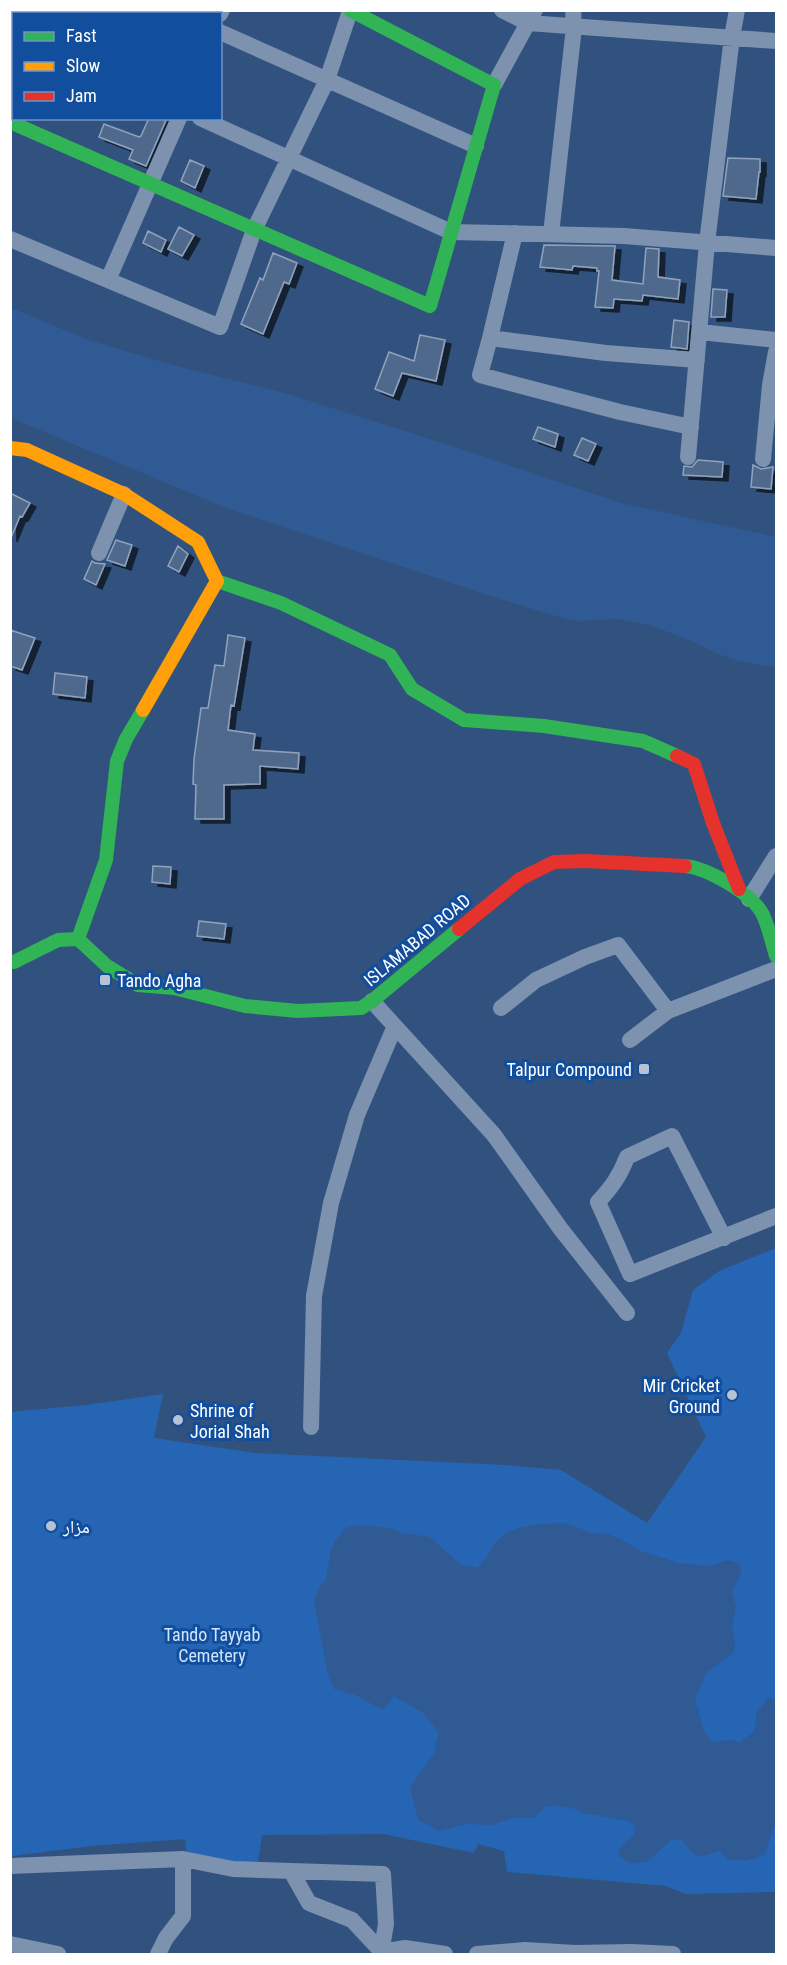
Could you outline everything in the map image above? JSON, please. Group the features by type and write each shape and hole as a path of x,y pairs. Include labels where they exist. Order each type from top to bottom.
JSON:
{"street":[{"path":"502,10 531,17 573,19 777,41"},
{"path":"688,457 707,243 737,10"},
{"path":"10,239 220,327 254,230 327,80 350,11 494,85"},
{"path":"10,122 430,306 494,85 531,17"},
{"path":"550,234 573,19"},
{"path":"222,33 476,146"},
{"path":"108,280 178,120"},
{"path":"204,120 451,232 624,236 777,248"},
{"path":"516,233 480,375 620,412 691,427"},
{"path":"700,332 777,340"},
{"path":"490,338 606,353 697,360"},
{"path":"763,459 777,352"},
{"path":"10,448 27,450 124,494 198,542 217,581 281,603 390,655 412,688 464,720 544,726 643,741 694,764 713,823 744,895 777,856"},
{"path":"99,553 124,494"},
{"path":"10,962 58,940 78,939 106,860 117,761 126,739 217,581"},
{"name":"ISLAMABAD ROAD","path":"78,939 107,966 138,985 174,988 245,1006 298,1011 361,1008 520,879 554,862 586,861 696,867 744,895 762,913 777,956"},
{"path":"501,1008 536,980 585,957 618,945 669,1011"},
{"path":"630,1040 669,1011 777,969"},
{"path":"372,1001 494,1135 560,1228 627,1313"},
{"path":"311,1427 314,1296 331,1203 357,1115 395,1026"},
{"path":"724,1238 672,1136 627,1157 621,1174 598,1202 630,1274 724,1238 777,1216"},
{"path":"158,1954 166,1938 183,1916 183,1859"},
{"path":"10,1866 183,1859 234,1869 383,1874 386,1924 382,1953"},
{"path":"291,1871 309,1903 352,1920 382,1953"},
{"path":"10,1944 57,1954"},
{"path":"382,1953 405,1948 445,1954"},
{"path":"477,1954 525,1950 673,1954"}],"green space":[{"name":"Tando Tayyab Cemetery","path":"776,1248 776,1892 686,1894 666,1886 507,1872 504,1851 478,1844 474,1853 383,1834 262,1835 257,1870 187,1860 185,1839 92,1846 11,1856 10,1412 86,1405 163,1394 154,1438 255,1453 505,1465 561,1470 647,1523 706,1437 667,1353 681,1333 693,1290 719,1271"}],"shaded area":[{"path":"11,308 89,340 176,366 285,393 621,503 776,537 776,668 735,660 650,625 617,619 569,620 503,600 226,508 11,418"},
{"path":"566,1523 592,1533 608,1534 641,1551 679,1563 709,1566 728,1560 740,1564 741,1572 732,1592 736,1606 732,1627 735,1641 734,1653 707,1672 695,1699 703,1729 712,1742 730,1740 740,1742 754,1732 757,1712 768,1698 776,1700 776,1822 765,1854 747,1861 727,1859 720,1851 699,1857 681,1839 671,1840 647,1862 629,1863 620,1857 618,1850 634,1834 635,1827 629,1821 584,1814 575,1809 556,1805 545,1807 534,1818 517,1817 491,1825 467,1824 440,1831 418,1820 410,1787 435,1752 439,1733 423,1713 394,1696 383,1710 355,1695 334,1689 328,1675 314,1601 318,1589 326,1580 334,1542 346,1528 357,1525 374,1526 430,1537 460,1564 477,1568 504,1535 529,1526"}],"building":[{"path":"148,120 166,120 146,166 129,159 133,150 99,137 104,124 141,136"},
{"path":"728,158 760,159 756,199 723,196"},
{"path":"190,160 204,166 195,188 181,181"},
{"path":"179,227 194,235 182,256 168,249"},
{"path":"148,231 166,240 161,252 143,243"},
{"path":"544,245 615,246 612,280 643,284 646,248 659,249 658,277 680,280 678,299 643,295 642,301 614,299 613,308 595,307 599,271 597,268 573,266 572,270 540,267"},
{"path":"273,253 297,263 289,284 284,282 263,334 241,324 260,278 263,280"},
{"path":"713,289 727,290 725,317 711,317"},
{"path":"674,320 689,322 687,349 671,347"},
{"path":"420,335 445,340 436,381 402,373 393,396 375,389 389,352 414,361"},
{"path":"538,427 558,434 555,447 533,439"},
{"path":"582,438 596,444 588,461 574,455"},
{"path":"698,460 723,462 722,477 683,475 684,466 692,467"},
{"path":"753,465 761,469 773,467 771,489 751,487"},
{"path":"10,493 30,503 22,517 20,516 11,538"},
{"path":"116,540 132,545 125,566 107,560"},
{"path":"178,546 188,554 179,572 168,566"},
{"path":"92,561 105,564 96,585 84,579"},
{"path":"10,630 35,638 22,670 10,666"},
{"path":"228,635 245,638 228,730 255,734 253,750 299,753 298,769 260,766 260,784 224,785 224,819 195,819 194,759 201,708 208,708 215,665 224,666"},
{"path":"55,673 87,677 85,698 53,694"},
{"path":"153,866 171,867 170,884 152,882"},
{"path":"199,921 226,924 224,939 197,936"}],"traffic: fast":[{"path":"10,122 430,306 494,85 350,10"},
{"path":"217,581 281,603 390,655 412,689 464,720 544,726 643,741 677,756"},
{"path":"78,939 106,860 117,761 126,739 143,710"},
{"path":"685,866 717,877 750,899 763,915 776,956"},
{"path":"10,962 58,940 78,939 107,966 138,985 174,988 245,1006 298,1011 361,1008 459,929"}],"traffic: slow":[{"path":"10,448 27,450 124,494 198,542 217,581 143,710"}],"traffic: jam":[{"path":"677,756 694,764 713,823 739,889"},
{"path":"459,929 520,879 554,862 586,861 685,866"}],"place":[{"name":"Tando Agha","path":"105,980"},
{"name":"Talpur Compound","path":"644,1069"},
{"name":"Mir Cricket Ground","path":"732,1395"},
{"name":"Shrine of Jorial Shah","path":"178,1420"},
{"name":"مزار","path":"51,1526"}]}
